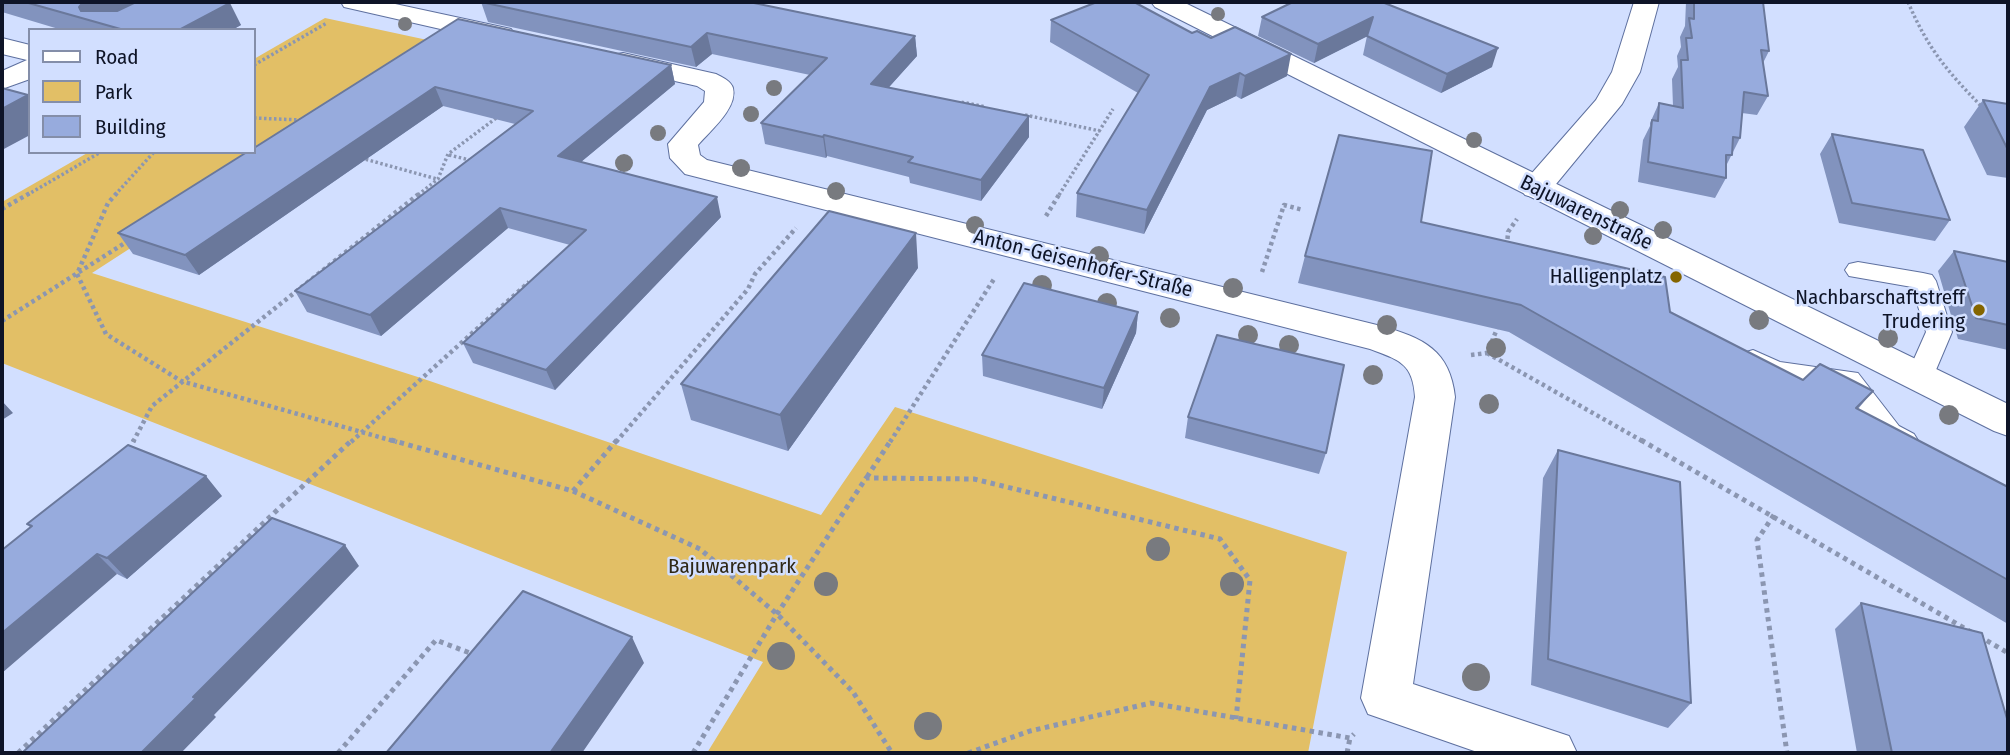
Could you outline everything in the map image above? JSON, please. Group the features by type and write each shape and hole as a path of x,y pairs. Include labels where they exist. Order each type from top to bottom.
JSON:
{"street":[{"name":"Bajuwarenstraße","path":"1164,2 1528,202 1920,377 2008,421"},
{"path":"1528,202 1608,104 1626,72 1646,2"},
{"path":"357,3 532,41"},
{"path":"2,46 28,52"},
{"name":"Anton-Geisenhofer-Straße","path":"598,56 706,80 719,89 718,103 683,144 685,158 696,167 1381,339 1406,348 1424,359 1434,377 1434,397 1387,698 1551,753"},
{"path":"2,81 28,69"}],"lane":[{"path":"1858,270 1923,281 1939,332 1920,377"},
{"path":"1726,345 1775,371 1848,380 1889,434 1924,453"}],"path":[{"path":"1908,2 1923,37 1944,68 1986,111"},
{"path":"256,64 357,3"},
{"path":"954,113 961,102 986,107"},
{"path":"1043,220 1113,109"},
{"path":"126,455 152,406 438,179 448,154 501,115"},
{"path":"1024,115 1100,131"},
{"path":"256,118 304,120"},
{"path":"2,209 98,154"},
{"path":"151,154 108,203 77,274 106,334 181,381 573,491 700,550 777,614 853,692 892,753"},
{"path":"448,154 475,161"},
{"path":"351,156 438,179"},
{"path":"573,491 748,289 755,274 823,198"},
{"path":"1506,258 1508,232 1528,202"},
{"path":"1250,306 1283,205 1303,210"},
{"path":"2,321 135,236"},
{"path":"693,753 777,614 1014,247"},
{"path":"18,753 362,431 539,273"},
{"path":"1487,353 1774,515 2008,653"},
{"path":"866,478 974,479 1220,539 1250,580 1237,719"},
{"path":"1774,515 1758,540 1787,753"},
{"path":"338,753 436,640 479,657 470,667"},
{"path":"968,753 1030,731 1151,703 1293,728"},
{"path":"1348,753 1350,738"}],"green space":[{"name":"Bajuwarenpark","path":"325,18 446,44 92,273 421,378 821,515 895,407 1347,552 1308,753 707,753 763,662 2,363 2,202 86,154 256,154 256,58"}],"building":[{"path":"25,2 83,2 79,7 81,11 117,11 136,2 230,3 183,28 117,28"},
{"path":"481,2 749,2 915,36 871,84 1029,116 981,180 908,162 913,157 761,123 827,58 707,33 691,47"},
{"path":"1097,2 1134,2 1192,33 1197,31 1211,38 1235,27 1291,54 1245,76 1240,73 1210,87 1147,210 1077,193 1149,75 1051,20"},
{"path":"1293,2 1382,2 1498,48 1447,74 1367,36 1373,17 1318,44 1262,17"},
{"path":"1694,2 1763,2 1769,51 1761,50 1768,96 1744,92 1740,138 1733,137 1732,155 1726,155 1726,178 1648,162 1652,120 1658,121 1659,103 1683,108 1681,60 1688,60 1686,38 1692,38 1689,18 1694,19"},
{"path":"458,19 671,65 558,156 717,197 546,370 463,343 586,230 500,208 370,315 295,291 533,111 435,87 185,255 118,233 244,154 256,154 256,147"},
{"path":"2,88 28,95 2,109"},
{"path":"1983,100 2008,104 2008,148 2007,148"},
{"path":"1832,134 1923,150 1950,220 1852,203"},
{"path":"1339,135 1432,151 1421,222 1665,277 1670,312 1803,380 1820,364 1873,391 1856,408 2008,487 2008,580 1521,305 1305,256"},
{"path":"829,211 916,233 780,415 681,384"},
{"path":"1954,251 2008,262 2008,325 1976,318"},
{"path":"1024,283 1138,312 1104,388 982,355"},
{"path":"1217,335 1344,365 1326,453 1188,417"},
{"path":"128,445 206,476 107,558 97,554 2,633 2,550 32,526 27,524"},
{"path":"1558,450 1680,482 1691,703 1548,659"},
{"path":"272,518 345,545 141,753 22,753"},
{"path":"523,591 632,637 550,753 386,753"},
{"path":"1861,603 1982,633 2008,722 2008,753 1892,753"}],"place":[{"name":"Halligenplatz","path":"1676,277"},
{"name":"Nachbarschaftstreff Trudering","path":"1979,310"}]}
